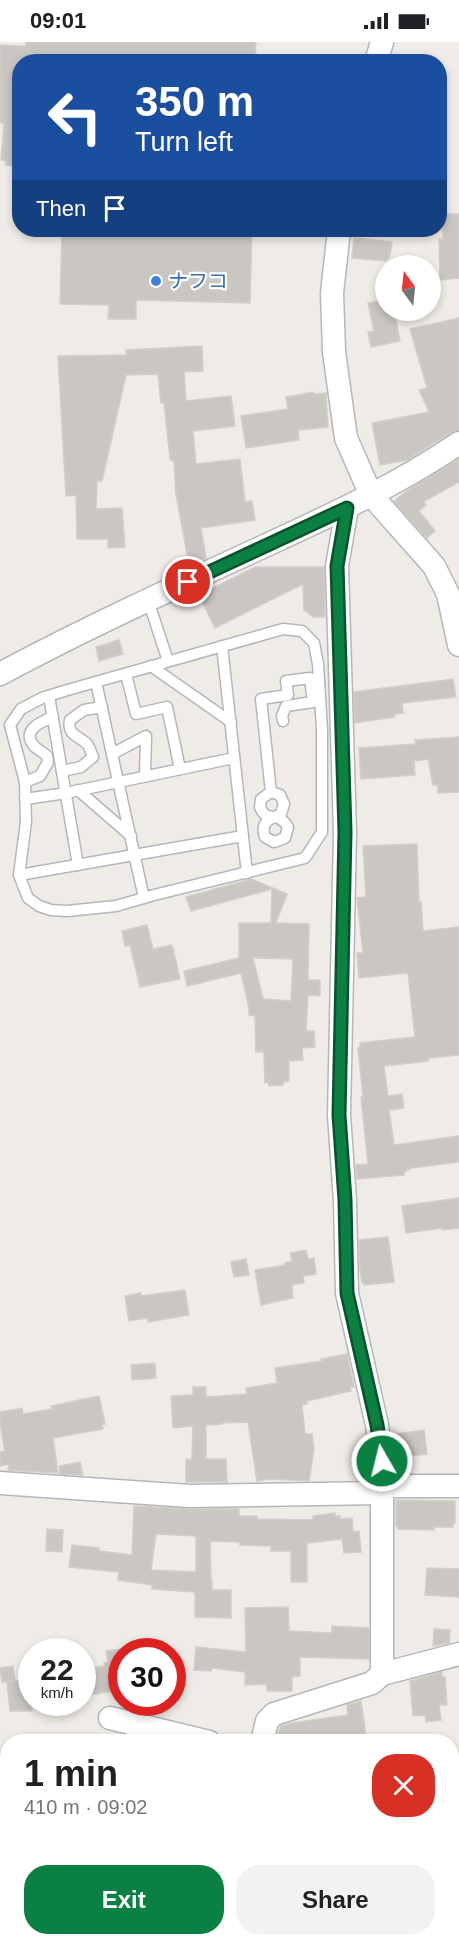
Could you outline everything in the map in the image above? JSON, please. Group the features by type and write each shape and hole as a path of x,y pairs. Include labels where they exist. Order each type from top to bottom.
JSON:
{"street":[{"path":"338,237 332,293 334,352 346,438 371,495 434,566 448,594 459,645"},
{"path":"0,675 69,637 347,508 422,468 459,443"},
{"path":"347,508 337,566 345,832 339,1115 345,1200 347,1293 377,1425 382,1461 382,1674"},
{"path":"0,1483 190,1496 459,1486"},
{"path":"264,1734 267,1721 274,1714 372,1683 382,1674 459,1654"},
{"path":"110,1718 176,1734"}],"lane":[{"path":"148,600 168,662"},
{"path":"283,628 302,631 314,643 323,802 322,832 305,858 108,907 51,910 39,906 28,898 19,875 26,822 25,782 10,725 21,709 49,696 168,662 283,628"},
{"path":"222,646 247,873"},
{"path":"151,666 231,722"},
{"path":"126,674 136,714 167,707 180,769"},
{"path":"271,792 261,699 288,695 286,681 310,678 316,692 313,702 286,706 282,716 283,721"},
{"path":"96,682 144,898"},
{"path":"49,696 78,865"},
{"path":"62,771 81,767 93,757 86,743 72,735 70,720 84,710 102,707"},
{"path":"25,782 40,776 48,762 47,756 31,740 30,731 36,724 53,717"},
{"path":"112,754 146,736 145,776"},
{"path":"25,799 66,793 234,758"},
{"path":"78,790 131,836"},
{"path":"271,792 280,795 284,804 281,814 273,817 264,815 260,807 261,799 271,792"},
{"path":"19,875 243,836"}],"building":[{"path":"26,42 256,42 255,54 12,54 12,166 5,165 6,161 1,160 4,124 0,122 0,45 26,46"},
{"path":"447,214 459,214 459,278 441,280 439,239 447,237"},
{"name":"ナフコ","path":"62,237 252,237 250,303 136,300 136,319 108,319 109,305 60,304"},
{"path":"354,238 392,242 390,255 375,255 375,260 352,258"},
{"path":"375,302 375,321 396,321 400,341 371,347 368,332 374,331 368,303"},
{"path":"459,318 459,430 407,460 380,465 372,423 429,412 419,390 427,388 410,329"},
{"path":"202,346 203,371 184,372 186,401 231,396 235,426 193,431 196,464 240,459 245,502 252,501 255,520 201,528 206,558 189,565 158,374 126,375 102,481 97,481 96,509 122,508 125,547 108,548 108,539 77,539 76,495 66,496 58,356 127,355 126,350"},
{"path":"313,392 314,394 326,393 328,427 298,430 299,440 246,448 241,416 288,409 286,397"},
{"path":"459,459 459,482 423,502 426,505 419,511 435,531 427,538 394,501"},
{"path":"255,567 324,567 325,617 313,617 304,610 303,584 215,628 199,595"},
{"path":"119,640 123,654 99,661 96,647"},
{"path":"453,679 456,697 402,703 403,713 394,714 395,717 355,723 354,692"},
{"path":"459,737 459,792 438,793 438,785 433,785 428,759 414,761 415,775 361,779 359,748 416,744 415,740"},
{"path":"417,844 419,902 421,902 423,931 459,927 459,1055 384,1066 388,1096 402,1094 404,1108 389,1110 394,1145 459,1136 459,1162 411,1168 404,1172 404,1175 357,1179 356,1165 368,1164 361,1097 363,1097 358,1048 360,1048 360,1043 415,1037 408,973 359,978 357,953 363,953 357,898 366,897 363,846"},
{"path":"251,879 287,894 276,923 309,924 308,980 320,980 320,996 308,995 306,1031 314,1031 315,1047 302,1048 303,1060 289,1061 289,1081 283,1082 283,1085 269,1086 268,1082 265,1083 264,1052 256,1052 255,1016 249,1015 241,973 187,986 184,971 239,958 239,923 271,923 272,889 191,911 186,897","holes":["253,958 293,959 291,1001 263,999"]},
{"path":"147,925 153,949 171,945 173,948 180,979 140,987 130,945 125,946 122,931"},
{"path":"459,1198 459,1228 406,1233 402,1206"},
{"path":"388,1237 394,1282 364,1285 360,1269 359,1240"},
{"path":"306,1250 308,1259 314,1258 316,1274 303,1276 304,1283 292,1285 293,1298 261,1305 255,1270 285,1265 292,1261 290,1253"},
{"path":"246,1259 249,1275 234,1277 231,1262"},
{"path":"185,1290 189,1315 148,1322 148,1318 129,1321 125,1296"},
{"path":"347,1354 354,1387 350,1387 351,1391 307,1401 307,1404 302,1405 305,1434 312,1434 314,1449 309,1481 268,1479 257,1481 248,1422 206,1425 206,1459 226,1459 227,1482 186,1482 186,1459 192,1459 193,1426 173,1428 171,1396 193,1395 193,1387 206,1387 206,1397 247,1394 246,1388 277,1383 275,1368 322,1361 321,1359"},
{"path":"155,1363 156,1378 132,1380 131,1365"},
{"path":"99,1396 105,1424 102,1424 103,1429 53,1438 58,1473 8,1470 9,1464 0,1466 0,1452 5,1451 0,1412 22,1408 23,1414 52,1409 51,1406"},
{"path":"424,1430 427,1454 400,1457 396,1434"},
{"path":"80,1462 83,1475 60,1474 59,1466"},
{"path":"396,1500 455,1501 455,1523 453,1527 434,1527 434,1530 398,1529"},
{"path":"134,1506 239,1509 239,1516 257,1516 257,1519 313,1520 313,1516 335,1513 335,1516 340,1516 340,1519 352,1518 353,1532 359,1531 361,1552 344,1553 342,1539 307,1543 307,1582 291,1582 291,1551 271,1551 271,1546 240,1545 240,1542 210,1541 212,1590 231,1590 231,1618 195,1617 195,1592 152,1589 152,1585 118,1580 119,1572 69,1567 72,1545 132,1555","holes":["156,1534 196,1536 196,1572 151,1570"]},
{"path":"47,1529 63,1530 62,1552 46,1551"},
{"path":"427,1568 459,1569 459,1597 425,1595"},
{"path":"288,1607 289,1631 332,1633 332,1626 369,1628 369,1659 300,1657 300,1676 292,1677 292,1691 267,1691 266,1684 245,1685 245,1672 212,1668 211,1671 194,1670 196,1647 246,1652 245,1608"},
{"path":"434,1629 450,1630 449,1643 433,1646"},
{"path":"108,1662 108,1692 96,1694 96,1667 104,1666 104,1663"},
{"path":"13,1666 15,1680 11,1681 18,1681 18,1711 10,1711 7,1682 2,1682 0,1668"},
{"path":"442,1672 442,1677 445,1677 447,1705 439,1705 441,1720 426,1722 425,1715 413,1716 410,1681"},
{"path":"361,1701 366,1734 278,1734 281,1726 292,1723 348,1715 347,1705"}],"place":[{"name":"ナフコ","path":"156,281"}],"route":[{"path":"188,582 347,508 337,566 345,832 339,1115 345,1200 347,1293 377,1425 382,1461"}]}
